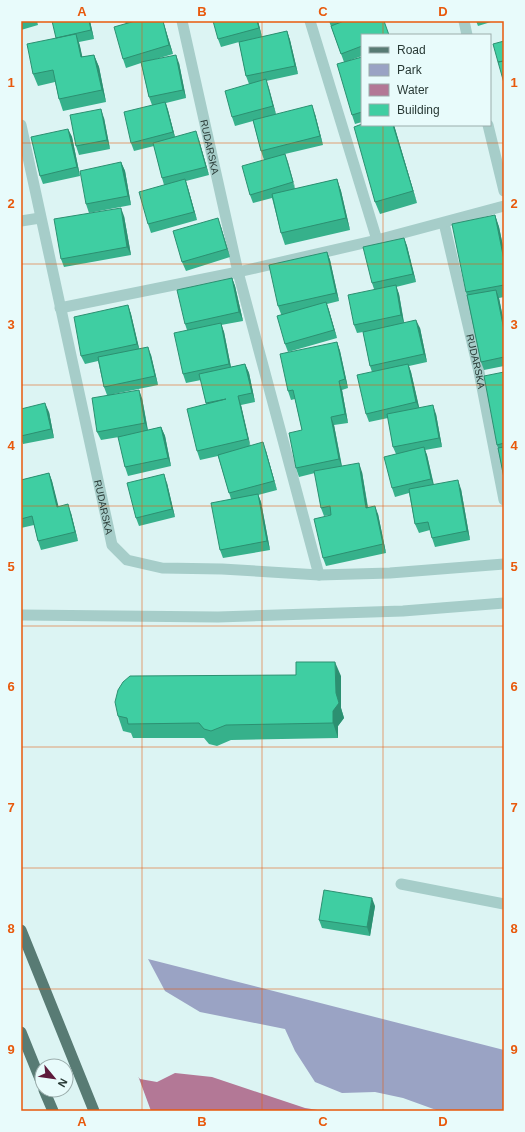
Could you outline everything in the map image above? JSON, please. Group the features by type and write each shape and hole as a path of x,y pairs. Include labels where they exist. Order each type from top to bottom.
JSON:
{"main road":[{"path":"21,930 94,1111"},
{"path":"21,1032 34,1064"},
{"path":"47,1098 53,1111"}],"street":[{"name":"RUDARSKA","path":"182,21 238,272 319,575"},
{"path":"310,21 377,240"},
{"path":"464,21 467,34"},
{"name":"RUDARSKA","path":"21,125 112,545 127,560 162,568 222,569 319,575 390,573 504,564"},
{"path":"488,126 504,191"},
{"path":"60,308 238,272 377,240 504,206"},
{"path":"21,221 40,218"},
{"name":"RUDARSKA","path":"444,223 479,372 504,500"},
{"path":"21,615 218,617 403,611 504,603"},
{"path":"400,884 504,904"}],"green space":[{"path":"148,959 504,1050 504,1111 439,1111 403,1098 375,1092 342,1093 315,1082 295,1051 285,1029 200,1012 165,991"}],"water":[{"path":"21,1063 34,1063 34,1098 74,1098 74,1064 128,1066 140,1079 157,1082 175,1073 212,1077 305,1108 324,1111 21,1111"}],"pier":[{"path":"101,1058 130,1065 137,1073 151,1111 21,1111 21,1061 34,1061 34,1098 74,1098 74,1059"}],"building":[{"path":"52,21 89,21 91,30 56,38"},
{"path":"135,21 163,21 169,45 123,59 114,27"},
{"path":"213,21 257,21 259,28 218,39"},
{"path":"344,21 384,21 389,34 361,34 361,46 341,54 331,26"},
{"path":"287,31 295,66 246,76 239,42"},
{"path":"76,34 81,57 94,55 102,90 59,99 53,70 33,74 27,44"},
{"path":"504,41 504,61 498,62 493,44"},
{"path":"176,55 183,90 149,97 141,62"},
{"path":"361,57 361,112 352,115 337,64"},
{"path":"504,61 504,83 498,62"},
{"path":"266,79 273,106 232,117 225,91"},
{"path":"165,102 173,132 131,143 124,112"},
{"path":"312,105 320,136 261,151 253,120"},
{"path":"101,109 107,140 76,146 70,115"},
{"path":"361,124 361,126 393,126 413,191 375,202 354,127"},
{"path":"68,129 77,167 40,176 31,137"},
{"path":"196,131 206,167 162,178 153,143"},
{"path":"285,154 293,182 250,195 242,166"},
{"path":"121,162 128,196 86,204 80,171"},
{"path":"185,179 194,212 148,224 139,192"},
{"path":"337,179 346,218 281,233 272,194"},
{"path":"121,208 127,247 61,259 54,219"},
{"path":"495,215 504,260 504,285 466,292 452,224"},
{"path":"218,218 227,249 182,262 173,231"},
{"path":"404,238 413,274 372,283 363,247"},
{"path":"327,252 336,293 278,306 269,265"},
{"path":"232,278 239,312 185,324 177,290"},
{"path":"396,285 401,315 354,325 348,295"},
{"path":"496,290 504,330 504,357 481,362 467,295"},
{"path":"326,302 334,330 285,344 277,316"},
{"path":"128,305 137,344 81,356 74,317"},
{"path":"416,320 424,354 370,366 363,332"},
{"path":"221,323 229,364 183,374 174,333"},
{"path":"337,342 345,379 339,381 345,414 331,417 339,459 296,468 289,433 302,430 293,390 288,391 280,354"},
{"path":"148,347 155,376 104,387 98,357"},
{"path":"245,364 252,393 238,396 248,439 197,451 187,409 226,399 206,403 199,374"},
{"path":"408,364 416,402 366,414 357,375"},
{"path":"504,372 504,443 497,445 484,376"},
{"path":"139,390 145,423 97,432 92,398"},
{"path":"45,403 51,429 21,436 21,409"},
{"path":"433,405 439,438 393,447 387,414"},
{"path":"161,427 168,458 125,467 118,437"},
{"path":"263,442 274,481 229,493 218,455"},
{"path":"424,447 431,479 392,488 384,457"},
{"path":"504,447 504,478 498,448"},
{"path":"359,463 366,508 375,506 383,544 323,558 314,519 331,515 330,506 321,508 314,471"},
{"path":"49,473 57,507 68,504 75,532 38,541 32,516 21,519 21,480"},
{"path":"164,474 172,509 136,518 127,483"},
{"path":"458,480 467,531 432,538 428,522 415,524 409,489"},
{"path":"258,494 267,541 220,550 211,503"},
{"path":"296,662 335,662 336,693 339,703 333,711 333,723 226,725 211,731 204,729 199,723 128,724 127,718 118,716 115,702 118,690 123,682 130,676 296,675"},
{"path":"324,890 372,898 367,927 319,920"}]}
